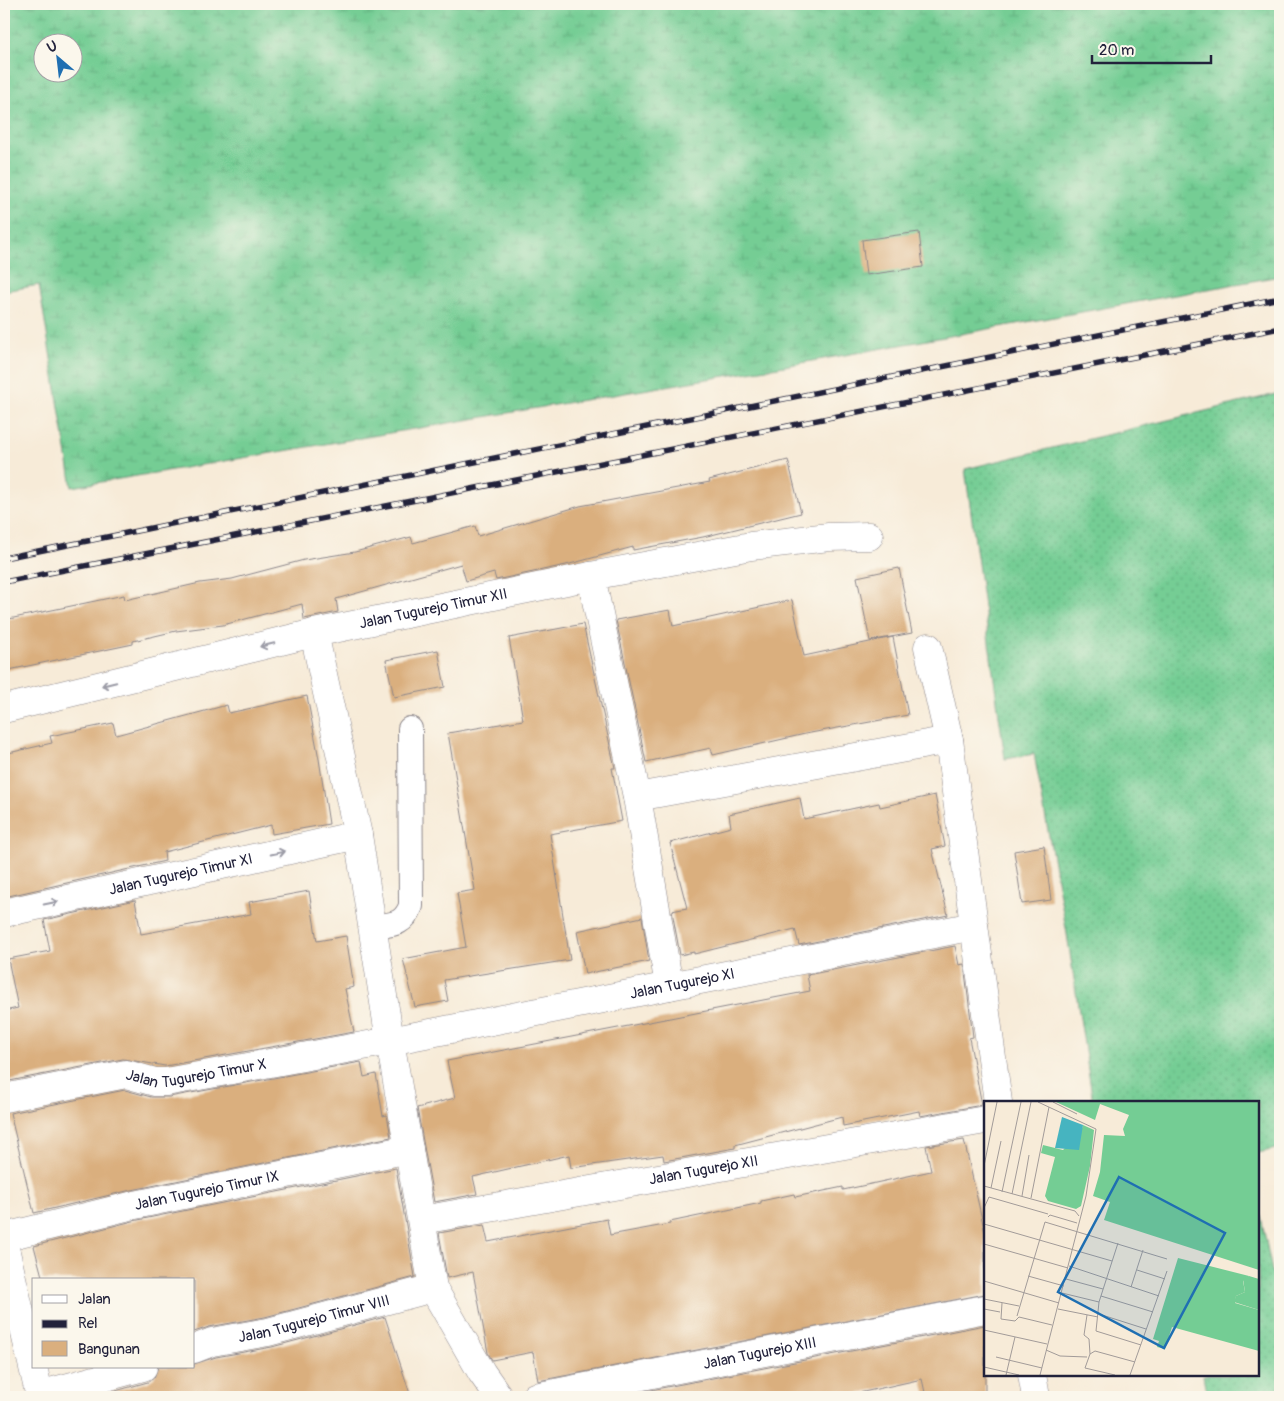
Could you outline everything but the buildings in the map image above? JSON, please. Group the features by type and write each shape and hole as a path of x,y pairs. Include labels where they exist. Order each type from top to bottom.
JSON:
{"street":[{"name":"Jalan Tugurejo Timur XII","path":"4,710 314,633 591,576 751,546 829,537 869,536"},
{"path":"591,576 637,797 669,986"},
{"path":"314,633 358,835 390,1041 433,1288 482,1373 499,1397"},
{"path":"928,647 949,740 998,1101"},
{"path":"637,797 949,740"},
{"name":"Jalan Tugurejo Timur XI","path":"4,913 358,835"},
{"name":"Jalan Tugurejo XI","path":"390,1041 974,926"},
{"name":"Jalan Tugurejo Timur X","path":"4,1098 126,1074 155,1082 166,1082 390,1041"},
{"name":"Jalan Tugurejo XII","path":"422,1220 984,1120"},
{"name":"Jalan Tugurejo Timur IX","path":"4,1237 130,1206 409,1149"},
{"path":"4,1244 13,1322 40,1396 139,1368"},
{"name":"Jalan Tugurejo Timur VIII","path":"195,1349 212,1342 268,1332 433,1288"},
{"name":"Jalan Tugurejo XIII","path":"535,1397 984,1308"},
{"path":"1032,1376 1036,1397"}],"lane":[{"path":"372,927 397,923 407,918 411,906 410,728"}],"green space":[{"path":"4,4 1280,4 1280,276 790,365 72,487 39,285 4,291"},
{"path":"1280,393 1280,1148 1259,1153 1259,1101 1093,1101 1067,934 1034,754 1005,759 965,469"},
{"path":"1259,1207 1280,1310 1280,1397 1207,1397 1203,1376 1259,1376"}],"railway":[{"path":"4,558 1280,298"},
{"path":"4,582 1280,328"}]}
